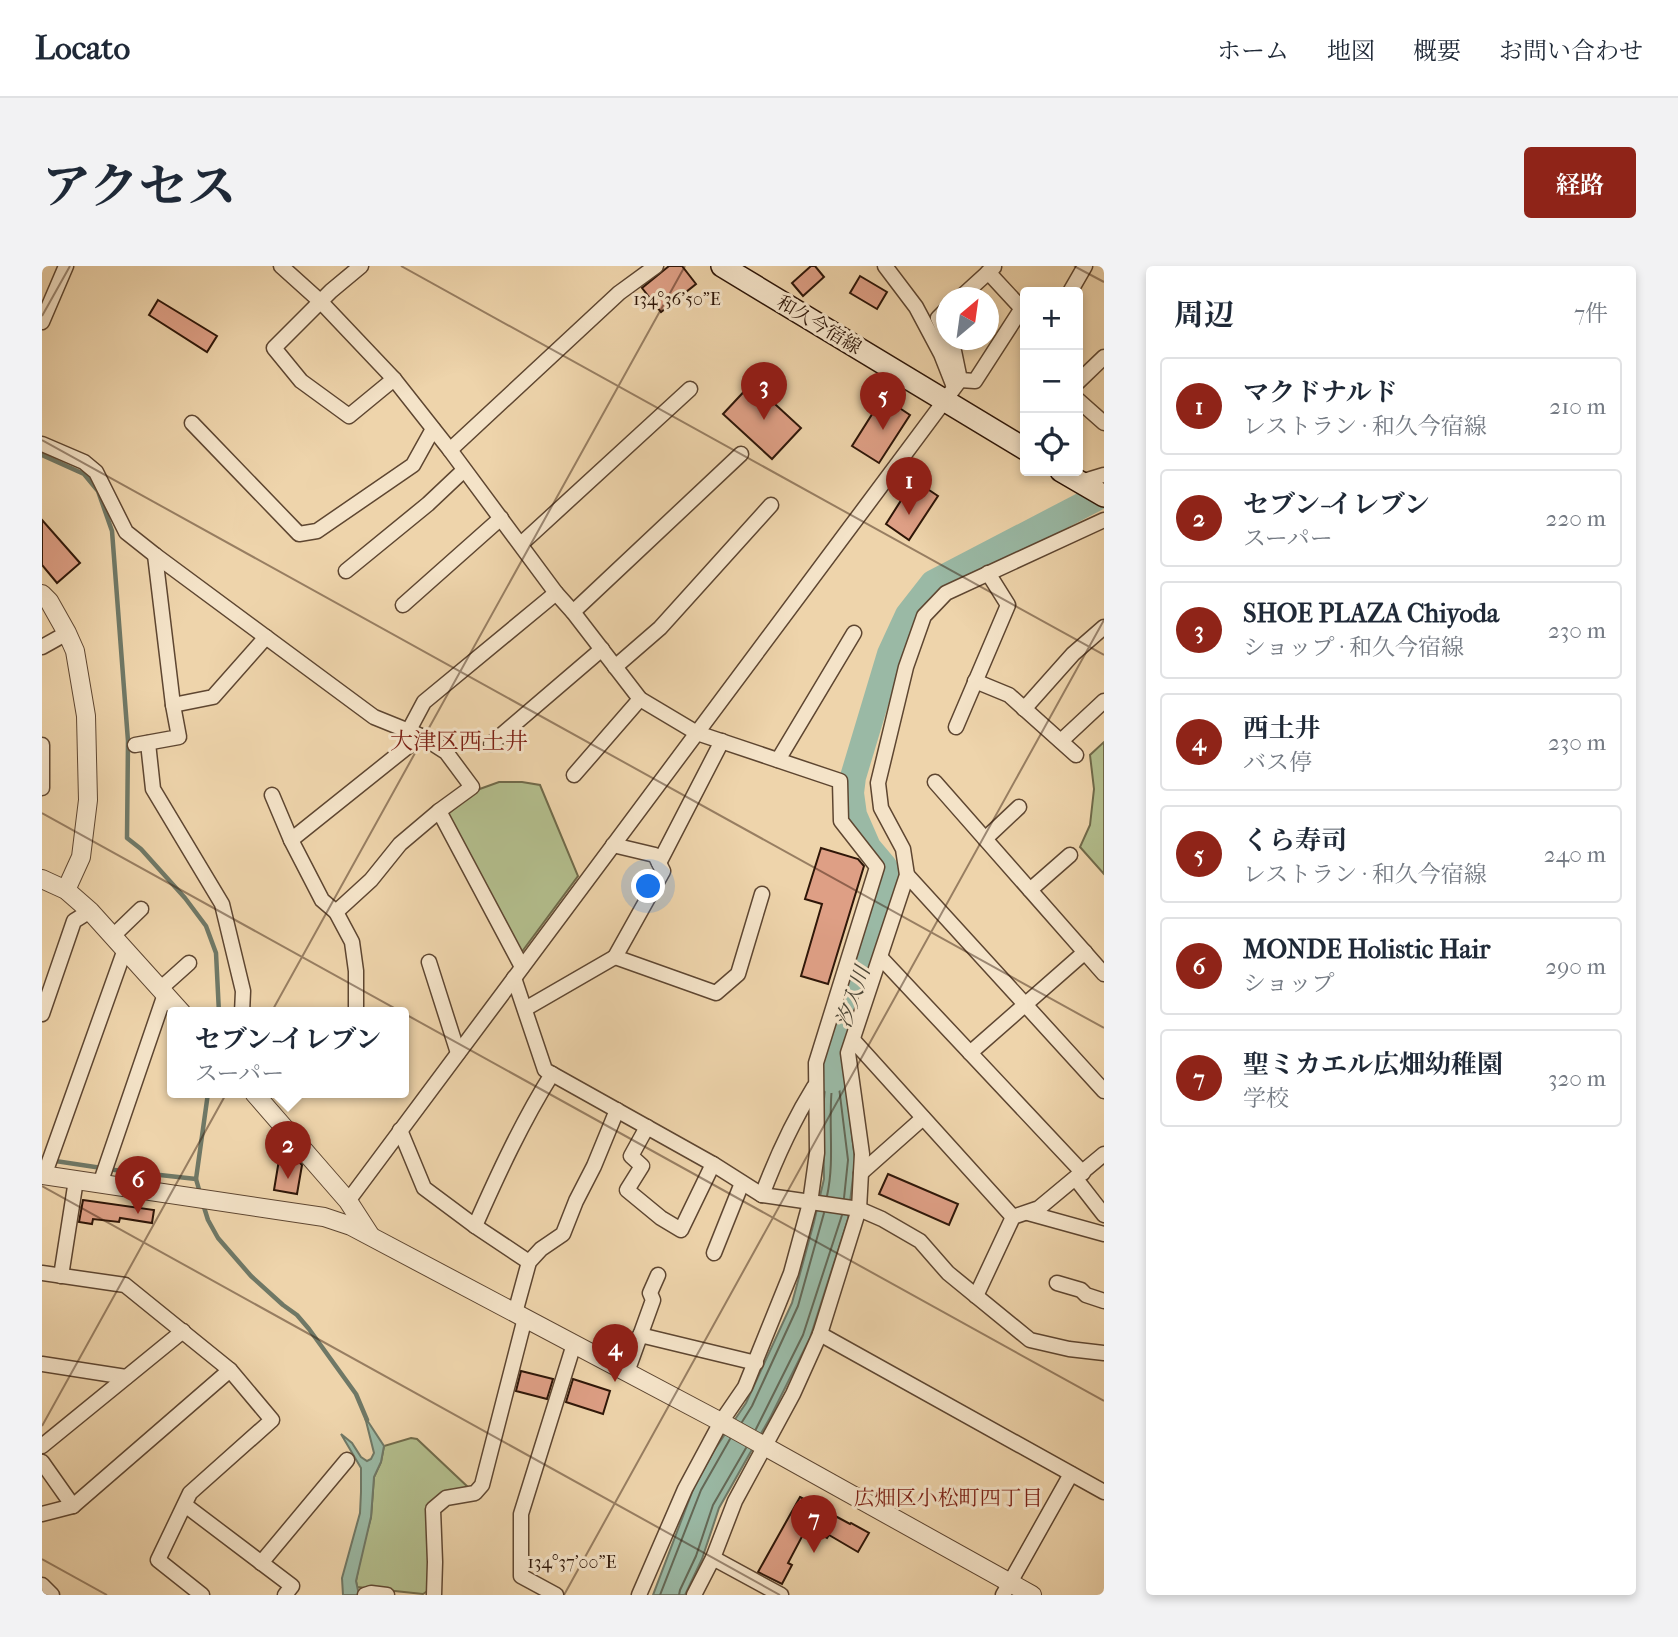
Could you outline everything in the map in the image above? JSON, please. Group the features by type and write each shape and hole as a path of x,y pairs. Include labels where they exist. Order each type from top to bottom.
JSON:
{"main road":[{"name":"和久今宿線","path":"722,266 953,390 1020,445"},
{"path":"1073,476 1095,485"}],"street":[{"path":"42,322 66,266"},
{"path":"281,266 321,303 394,379 640,699 697,733 840,781 841,821 877,867 816,1063 817,1153 810,1203 791,1273 745,1387 721,1422 685,1489 639,1595"},
{"path":"361,266 331,290 274,348 301,381 349,416 394,379"},
{"path":"450,450 619,293 656,266"},
{"path":"885,266 916,307 941,354 953,390"},
{"path":"1073,287 1085,266"},
{"path":"972,287 992,269 1020,306"},
{"path":"348,1201 953,390 975,382 1020,314"},
{"path":"953,350 953,390"},
{"path":"1083,377 1104,357"},
{"path":"521,544 690,389"},
{"path":"1083,404 1104,423"},
{"path":"191,423 299,534 317,531 413,465 433,429"},
{"path":"42,443 84,462 96,472 126,532 374,717 414,734 446,752 472,787 400,844 371,880 336,912"},
{"path":"573,612 741,454"},
{"path":"346,571 428,504 464,470"},
{"path":"615,667 660,628 772,505"},
{"path":"403,605 501,518"},
{"path":"694,1595 713,1558 735,1501 793,1394 820,1334 859,1209 862,1154 848,1053 907,875 903,849 881,808 878,783 906,667 924,617 946,593 1104,520"},
{"path":"155,555 179,737 142,744 153,789 222,904 243,991 242,1007"},
{"path":"956,727 1008,604 988,573"},
{"path":"290,840 414,734 424,702 556,593"},
{"path":"42,594 75,651 86,716 88,800 81,857 66,890"},
{"path":"1024,709 1073,654 1104,626"},
{"path":"42,647 67,633"},
{"path":"778,760 855,633"},
{"path":"173,705 213,696 266,637"},
{"path":"491,744 602,649"},
{"path":"975,681 1009,695 1076,755"},
{"path":"574,775 640,699"},
{"path":"1061,741 1104,701"},
{"path":"659,863 722,741"},
{"path":"42,745 42,788"},
{"path":"935,782 1104,974"},
{"path":"272,795 290,840 321,900 336,912 352,942 356,971 356,1007"},
{"path":"985,839 1019,807"},
{"path":"439,811 518,973 525,1009 545,1070 713,1164 762,1195 859,1209 883,1219 920,1241 948,1273 1030,1340 1069,1349 1104,1353"},
{"path":"525,1009 615,957 663,871 656,855 613,845"},
{"path":"1030,890 1070,855"},
{"path":"907,875 1104,1091"},
{"path":"42,879 66,890 90,911 176,1007"},
{"path":"615,957 716,993 738,974 762,894"},
{"path":"141,909 119,942 46,1166 76,1180 104,1172 345,1223 721,1422 1007,1589 1032,1595"},
{"path":"42,1014 74,921 90,911"},
{"path":"970,1053 1085,952"},
{"path":"881,958 1079,1176 1104,1215"},
{"path":"429,962 458,1053"},
{"path":"104,1172 162,992 189,963"},
{"path":"853,1040 1013,1217"},
{"path":"475,1226 500,1170 552,1073"},
{"path":"762,1195 775,1161 803,1104 815,1086"},
{"path":"258,1098 348,1201 370,1235"},
{"path":"434,1595 433,1509 446,1498 479,1489 520,1316 529,1262 541,1249 564,1234 576,1200 618,1110"},
{"path":"861,1173 923,1118"},
{"path":"647,1127 631,1156 642,1166 626,1190 681,1230 713,1164"},
{"path":"400,1130 424,1188 529,1262"},
{"path":"976,1296 1013,1217 1039,1208 1104,1154"},
{"path":"61,1276 76,1180"},
{"path":"715,1253 742,1183"},
{"path":"1028,1213 1104,1234"},
{"path":"42,1273 125,1285 230,1370 272,1420 190,1493 159,1560 202,1595"},
{"path":"627,1372 653,1300 650,1293 658,1275"},
{"path":"1057,1283 1104,1301"},
{"path":"42,1446 183,1331"},
{"path":"820,1334 1104,1492"},
{"path":"640,1335 755,1363"},
{"path":"555,1595 521,1576 521,1514 574,1344"},
{"path":"42,1364 126,1377"},
{"path":"42,1514 73,1506 230,1370"},
{"path":"261,1563 328,1472 347,1460"},
{"path":"42,1462 73,1506"},
{"path":"1007,1589 1071,1474"},
{"path":"185,1505 292,1586 285,1595"},
{"path":"713,1558 781,1595"},
{"path":"42,1586 52,1595"},
{"path":"368,1594 387,1595"}],"shaded area":[{"path":"1104,742 1104,874 1080,847 1090,825 1094,789 1090,755"},
{"path":"499,782 540,785 578,876 521,953 448,818 449,813 477,790"},
{"path":"411,1438 417,1439 470,1489 430,1506 429,1590 423,1594 357,1587 360,1558 371,1517 374,1477 384,1446"}],"water":[{"path":"860,1003 843,1059 855,1160 848,1219 810,1338 771,1416 719,1508 702,1559 685,1595 653,1595 694,1487 715,1449 746,1403 792,1303 824,1179 823,1109 828,1059"},
{"path":"365,1417 384,1446 374,1477 371,1517 356,1581 359,1595 343,1595 342,1578 360,1513 361,1468 341,1434 352,1443 361,1457 367,1461 371,1459 374,1453"}],"building":[{"path":"669,266 682,266 696,284 661,312 642,288"},
{"path":"811,266 815,266 824,277 803,296 792,283"},
{"path":"860,276 887,292 877,309 850,293"},
{"path":"158,300 217,336 207,352 149,315"},
{"path":"752,383 801,428 772,459 723,414"},
{"path":"883,397 910,415 879,463 852,446"},
{"path":"914,480 938,496 909,540 886,524"},
{"path":"42,520 80,563 57,583 42,565"},
{"path":"821,848 858,859 864,866 828,984 801,976 822,904 805,899"},
{"path":"279,1160 302,1165 297,1194 274,1190"},
{"path":"888,1174 958,1204 949,1225 879,1194"},
{"path":"83,1200 154,1210 152,1223 120,1218 119,1222 93,1219 92,1224 79,1222"},
{"path":"521,1371 553,1379 547,1399 516,1391"},
{"path":"573,1379 610,1391 603,1414 566,1402"},
{"path":"800,1497 869,1533 858,1552 829,1535 827,1538 807,1527 788,1563 792,1565 782,1584 758,1572"}],"waterway":[{"path":"42,455 84,474 98,491 112,531 128,741 127,838 141,849 185,898 206,926 216,953 219,1007"},
{"name":"汐入川","path":"832,1080 837,1041 889,893 889,877 884,866 868,847 854,815 851,793 853,777 890,654 908,615 933,583 1104,494"},
{"path":"200,1193 196,1179 207,1098"},
{"path":"42,1159 196,1179"},
{"path":"203,1204 218,1238 251,1276 297,1315 309,1329 356,1394 367,1420"}],"place":[{"name":"SHOE PLAZA Chiyoda","path":"764,420"},
{"name":"くら寿司","path":"883,430"},
{"name":"マクドナルド","path":"909,515"},
{"name":"セブン-イレブン","path":"288,1179"},
{"name":"MONDE Holistic Hair","path":"138,1214"},
{"name":"西土井","path":"615,1382"},
{"name":"聖ミカエル広畑幼稚園","path":"814,1553"}],"district":[{"name":"大津区西土井","path":"459,741"},
{"name":"広畑区小松町四丁目","path":"948,1498"}]}
